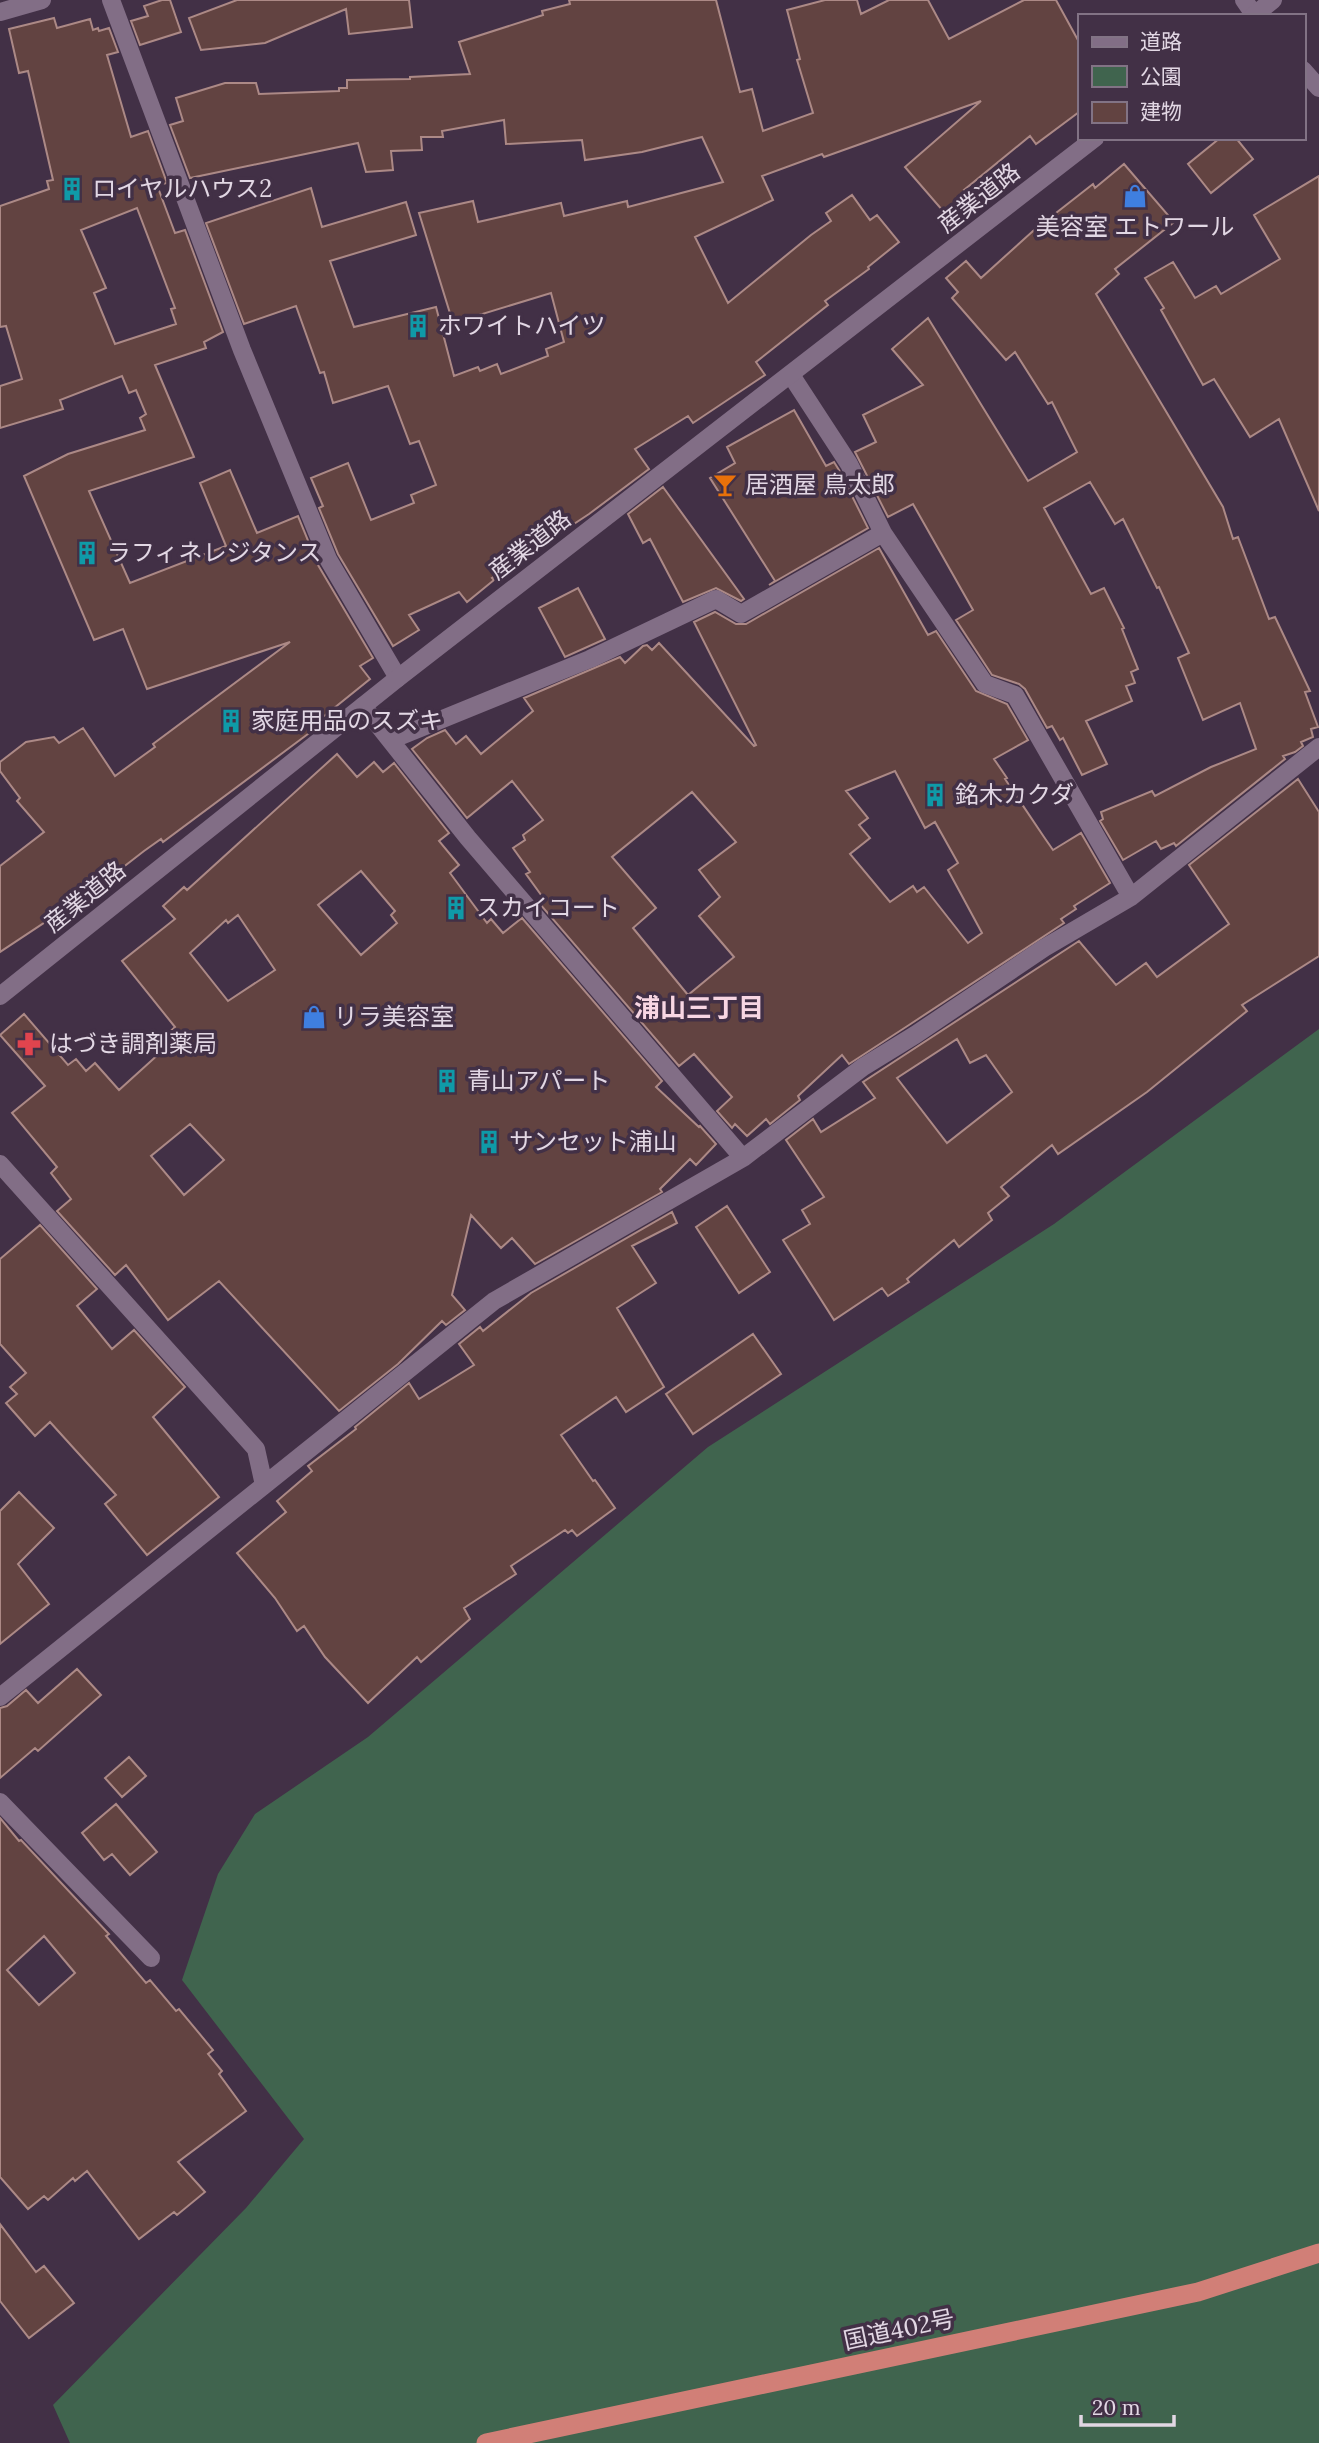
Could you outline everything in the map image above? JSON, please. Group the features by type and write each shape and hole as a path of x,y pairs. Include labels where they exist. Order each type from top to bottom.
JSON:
{"highway":[{"name":"国道402号","path":"486,2443 1198,2292 1319,2253"}],"street":[{"path":"0,12 42,0"},
{"path":"1252,12 1273,0"},
{"path":"115,1 242,350 328,559 398,678"},
{"path":"1305,72 1319,88"},
{"name":"産業道路","path":"0,996 398,678 1092,140"},
{"path":"791,375 849,464 883,533 985,684 1015,695 1131,897"},
{"path":"391,740 590,659 716,599 741,614 883,533"},
{"path":"363,706 468,838 743,1158"},
{"path":"0,1697 494,1301 743,1158 863,1068 1044,948 1131,897 1319,747"},
{"path":"0,1164 256,1449 264,1485"},
{"path":"0,1802 151,1958"}],"green space":[{"path":"1319,1029 1319,2443 70,2443 53,2405 246,2208 304,2139 182,1980 218,1874 255,1814 368,1737 708,1447 1054,1224"}],"building":[{"path":"170,0 181,32 140,45 131,21 148,16 144,6"},
{"path":"237,0 409,0 412,27 349,34 346,9 265,43 201,50 189,18"},
{"path":"569,0 716,0 740,92 752,89 763,131 813,113 797,60 800,59 787,10 825,0 857,0 861,14 889,0 928,0 949,39 1024,0 1056,0 1078,40 1078,113 1036,144 1030,136 964,190 967,194 943,211 905,167 981,101 824,157 822,154 762,176 773,200 695,237 728,303 831,221 826,213 852,195 870,220 877,215 899,242 868,267 869,269 825,301 828,305 756,362 765,375 693,423 688,416 635,449 649,469 589,514 492,578 494,580 467,602 459,592 409,615 419,630 393,646 338,554 319,508 323,506 311,478 348,463 371,520 414,503 411,495 436,485 419,441 410,444 388,386 333,403 324,372 320,373 296,306 244,324 206,223 311,188 322,227 406,202 416,235 330,261 354,327 436,307 454,376 478,367 480,371 497,364 501,374 548,356 546,349 564,342 551,293 453,323 419,213 473,201 478,222 561,203 564,216 627,201 628,207 723,182 702,137 642,152 585,160 582,140 506,144 504,120 442,131 443,137 421,137 422,150 391,151 393,170 366,172 358,143 190,178 170,125 183,121 176,98 225,83 256,83 259,94 339,91 339,88 347,88 347,80 470,74 459,42 543,15 542,11 570,4"},
{"path":"54,18 57,28 90,19 93,30 109,28 118,52 107,55 131,137 148,131 167,183 157,185 175,233 185,230 223,332 204,342 206,348 155,365 194,457 89,491 130,583 226,546 200,483 230,470 257,533 298,516 318,565 373,658 360,666 370,679 313,725 316,728 163,842 161,839 144,851 55,920 53,917 0,952 0,866 44,832 17,801 20,798 0,771 0,762 26,742 54,737 59,743 83,728 115,776 155,747 153,744 290,642 147,689 123,629 94,640 24,476 68,454 145,430 140,418 146,414 136,390 129,393 122,376 60,400 63,409 0,428 0,386 22,379 6,326 0,327 0,206 49,189 47,181 53,180 28,71 19,73 9,29","holes":["137,208 175,308 171,309 176,324 115,344 94,293 106,288 81,230"]},
{"path":"1218,140 1238,140 1253,159 1211,193 1188,164"},
{"path":"1124,164 1174,222 1115,269 1119,274 1096,294 1223,507 1233,539 1238,537 1269,619 1275,617 1310,691 1305,692 1318,727 1311,729 1313,737 1301,742 1303,746 1283,756 1285,759 1176,846 1174,843 1161,849 1156,841 1123,860 1100,821 1103,819 1101,812 1152,791 1155,796 1211,767 1256,749 1240,703 1203,720 1178,658 1189,653 1159,587 1157,588 1123,519 1115,524 1090,482 1044,508 1091,594 1104,588 1124,628 1122,629 1138,669 1131,672 1135,683 1126,686 1132,701 1086,721 1107,764 1082,775 1063,738 1060,740 1052,726 1047,728 1025,689 1019,684 992,675 956,620 973,610 913,504 888,517 855,452 876,442 863,415 923,385 892,349 928,318 1028,481 1077,452 1052,402 1048,404 1015,352 1006,360 952,298 958,292 946,278 966,261 981,278 1033,231 1093,184 1095,188"},
{"path":"1319,176 1319,511 1279,419 1250,437 1214,379 1203,385 1161,310 1164,308 1145,278 1173,262 1195,298 1216,286 1221,294 1280,259 1254,215"},
{"path":"794,410 826,466 834,462 868,528 769,585 775,581 710,478 735,463 727,447"},
{"path":"663,487 744,599 741,601 716,588 683,602 650,539 643,543 628,514"},
{"path":"879,548 928,635 936,631 976,691 1007,704 1028,740 994,759 1044,837 1053,850 1081,833 1110,883 1074,906 1076,909 1061,919 1064,923 849,1064 842,1055 798,1096 800,1100 770,1124 766,1119 747,1136 735,1124 732,1128 717,1111 732,1097 694,1054 679,1066 539,903 544,899 526,874 530,872 513,848 525,840 523,835 543,820 512,781 467,818 412,749 445,730 456,744 466,736 481,754 533,711 524,698 620,657 625,663 643,646 647,645 652,650 659,643 754,746 756,745 694,622 715,612 736,624 746,624","holes":["895,771 925,828 935,822 958,863 948,870 982,933 968,943 924,887 917,892 913,886 890,902 850,854 870,838 859,825 868,818 846,791","692,792 736,842 699,870 720,897 699,916 734,957 688,995 633,928 656,908 612,857"]},
{"path":"578,588 605,639 565,657 539,608"},
{"path":"337,754 357,777 374,762 383,772 394,763 449,833 439,841 459,865 450,873 487,923 491,919 503,933 522,918 662,1081 656,1087 716,1144 696,1165 690,1159 660,1189 662,1192 535,1264 512,1238 501,1248 471,1215 452,1295 465,1310 446,1325 442,1321 398,1364 339,1411 219,1281 168,1320 126,1265 115,1275 57,1211 71,1199 51,1173 57,1167 12,1113 45,1086 0,1035 24,1014 68,1065 76,1059 86,1071 95,1063 119,1090 161,1052 155,1046 175,1027 122,961 175,919 163,906 184,887 187,890","holes":["361,871 395,911 391,915 397,923 361,955 318,905","238,915 275,970 228,1001 190,953 226,920 228,923","190,1124 224,1160 184,1195 151,1156"]},
{"path":"1298,779 1319,812 1319,956 1242,1005 1247,1011 1147,1092 1058,1154 1052,1145 1001,1187 1009,1196 988,1213 992,1220 959,1247 954,1240 907,1279 909,1282 888,1296 882,1288 834,1320 783,1240 810,1224 802,1210 824,1197 786,1140 813,1119 821,1132 875,1098 863,1082 1079,941 1116,985 1146,963 1157,977 1229,924 1189,865","holes":["957,1039 970,1063 986,1055 1012,1092 947,1143 897,1078"]},
{"path":"727,1206 770,1272 739,1293 696,1227"},
{"path":"672,1212 677,1223 632,1246 656,1283 617,1308 664,1387 626,1412 616,1397 561,1435 615,1508 577,1536 572,1530 568,1533 565,1530 511,1566 516,1574 464,1608 470,1619 421,1662 417,1657 368,1703 325,1657 304,1626 297,1631 275,1598 237,1553 286,1512 277,1501 312,1471 308,1466 409,1383 419,1399 474,1365 459,1344 480,1327 483,1331 531,1293"},
{"path":"40,1225 97,1289 77,1306 112,1349 134,1330 185,1387 153,1417 219,1497 147,1555 105,1504 116,1495 50,1422 35,1436 6,1403 17,1394 10,1387 26,1373 0,1344 0,1259"},
{"path":"753,1334 781,1374 693,1434 666,1394"},
{"path":"19,1492 54,1528 18,1564 49,1604 0,1644 0,1511"},
{"path":"77,1669 101,1695 38,1751 35,1748 0,1778 0,1708 7,1706 26,1690 38,1703"},
{"path":"129,1757 146,1776 122,1797 105,1778"},
{"path":"116,1804 157,1852 130,1875 112,1854 104,1860 82,1833"},
{"path":"0,1818 109,1934 106,1936 146,1983 150,1980 176,2011 179,2009 213,2050 208,2054 222,2071 219,2074 246,2111 178,2162 205,2192 177,2215 174,2212 139,2239 87,2171 75,2181 73,2178 48,2200 44,2196 28,2209 0,2177","holes":["44,1936 75,1973 39,2005 7,1970"]},
{"path":"0,2224 36,2272 44,2266 74,2303 29,2338 0,2301"}],"place":[{"name":"ロイヤルハウス2","path":"72,189"},
{"name":"美容室 エトワール","path":"1135,196"},
{"name":"ホワイトハイツ","path":"418,326"},
{"name":"居酒屋 鳥太郎","path":"725,485"},
{"name":"ラフィネレジタンス","path":"87,553"},
{"name":"家庭用品のスズキ","path":"231,721"},
{"name":"銘木カクダ","path":"935,795"},
{"name":"スカイコート","path":"456,908"},
{"name":"リラ美容室","path":"314,1017"},
{"name":"はづき調剤薬局","path":"29,1044"},
{"name":"青山アパート","path":"447,1081"},
{"name":"サンセット浦山","path":"489,1142"}],"district":[{"name":"浦山三丁目","path":"699,1008"}]}
